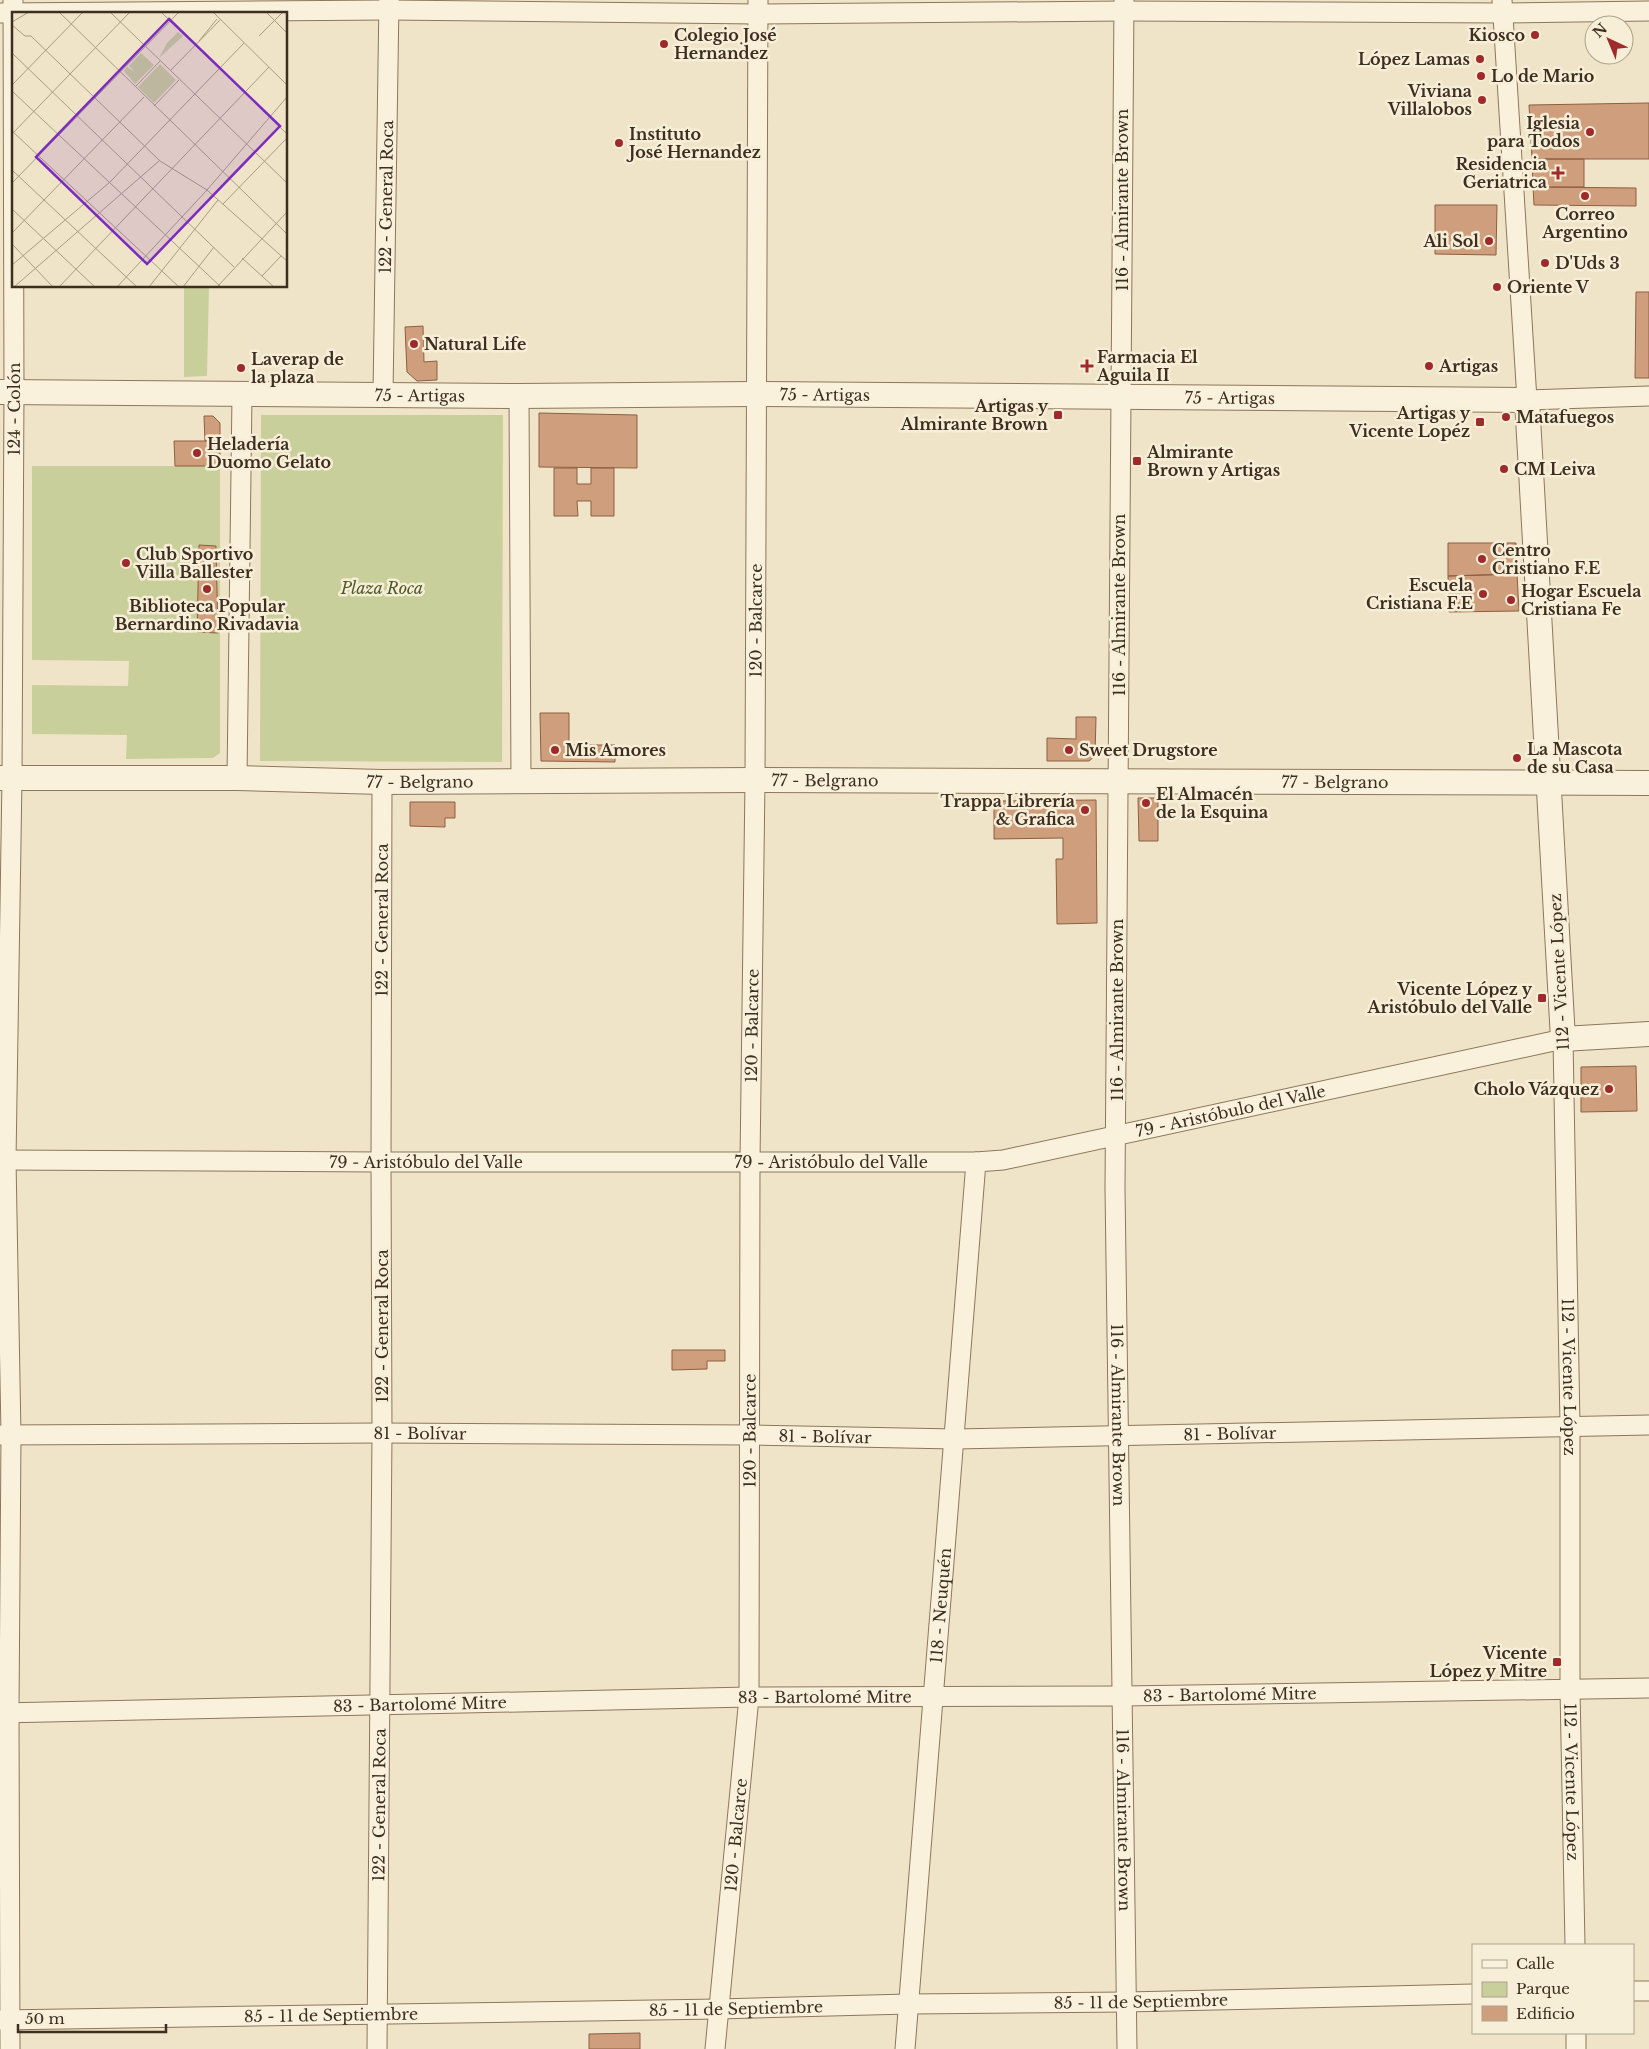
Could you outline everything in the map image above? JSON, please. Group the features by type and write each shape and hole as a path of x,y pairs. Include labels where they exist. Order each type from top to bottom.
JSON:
{"street":[{"path":"9,9 389,5 758,7 1124,5 1502,7 1649,11"},
{"name":"122 - General Roca","path":"383,395 389,5"},
{"name":"116 - Almirante Brown","path":"1124,5 1117,782 1117,1136 1115,1197 1127,2049"},
{"name":"120 - Balcarce","path":"715,2049 749,1697 750,1161 755,780 758,7"},
{"name":"112 - Vicente López","path":"1502,7 1550,783 1563,1039 1570,1425 1570,1689 1575,1944"},
{"name":"124 - Colón","path":"9,9 3,1160 6,1435 4,1713 5,2020 10,2049"},
{"name":"75 - Artigas","path":"7,392 520,396 755,394 1527,400 1649,396"},
{"path":"237,778 242,395"},
{"path":"520,396 521,782"},
{"name":"77 - Belgrano","path":"6,778 237,778 382,782 755,780 1649,783"},
{"name":"122 - General Roca","path":"377,2049 382,1433 382,782"},
{"name":"79 - Aristóbulo del Valle","path":"3,1160 381,1162 976,1162 1003,1160 1563,1039 1649,1034"},
{"name":"118 - Neuquén","path":"905,2049 976,1162"},
{"name":"81 - Bolívar","path":"6,1435 382,1433 750,1435 955,1439 1118,1434 1649,1425"},
{"name":"83 - Bartolomé Mitre","path":"4,1713 749,1697 1122,1696 1649,1688"},
{"path":"1634,1991 1649,1991"},
{"name":"85 - 11 de Septiembre","path":"5,2020 1126,2002 1472,1994"},
{"path":"1576,2034 1576,2049"}],"green space":[{"path":"184,288 209,288 207,376 184,377"},
{"name":"Plaza Roca","path":"261,415 503,415 502,762 260,761"},
{"name":"Club Sportivo Villa Ballester","path":"32,466 220,466 220,753 213,758 126,759 127,735 32,734 32,685 128,686 129,661 32,660"}],"building":[{"name":"Iglesia para Todos","path":"1649,103 1649,159 1532,159 1529,105"},
{"name":"Residencia Geriatrica","path":"1532,159 1584,159 1584,187 1533,187"},
{"name":"Correo Argentino","path":"1533,187 1636,188 1636,206 1534,205"},
{"path":"1435,205 1497,205 1496,255 1435,254"},
{"path":"1636,292 1649,292 1649,378 1635,378"},
{"name":"Natural Life","path":"423,326 424,362 437,361 437,380 417,381 407,372 405,327"},
{"path":"539,413 637,415 637,468 539,467"},
{"path":"204,416 213,416 220,423 220,441 205,441"},
{"name":"Heladería Duomo Gelato","path":"174,441 220,441 220,466 175,466"},
{"path":"554,468 577,468 577,484 591,484 591,468 614,468 614,516 591,516 591,501 577,501 578,516 554,516"},
{"name":"Centro Cristiano F.E","path":"1448,543 1516,543 1517,574 1448,576"},
{"name":"Biblioteca Popular Bernardino Rivadavia","path":"199,545 216,546 218,633 197,632"},
{"name":"Escuela Cristiana F.E","path":"1517,574 1519,611 1449,612 1448,576"},
{"path":"540,713 569,713 569,745 615,745 615,762 541,761"},
{"path":"1076,717 1096,717 1095,756 1089,761 1047,761 1047,738 1076,739"},
{"path":"1138,798 1158,798 1158,841 1139,841"},
{"path":"1096,800 1097,923 1057,924 1056,859 1063,859 1063,838 994,839 994,801"},
{"path":"410,802 455,802 455,818 445,818 445,827 410,826"},
{"name":"Cholo Vázquez","path":"1636,1066 1637,1111 1581,1112 1581,1067"},
{"path":"672,1350 725,1350 725,1361 707,1361 707,1369 672,1370"},
{"path":"640,2033 640,2049 589,2049 589,2034"}],"place":[{"name":"Kiosco","path":"1535,35"},
{"name":"Colegio José Hernandez","path":"664,44"},
{"name":"López Lamas","path":"1480,59"},
{"name":"Lo de Mario","path":"1481,76"},
{"name":"Viviana Villalobos","path":"1482,100"},
{"name":"Iglesia para Todos","path":"1590,132"},
{"name":"Instituto José Hernandez","path":"619,143"},
{"name":"Residencia Geriatrica","path":"1558,173"},
{"name":"Correo Argentino","path":"1585,196"},
{"name":"Ali Sol","path":"1489,241"},
{"name":"D'Uds 3","path":"1545,263"},
{"name":"Oriente V","path":"1497,287"},
{"name":"Natural Life","path":"414,344"},
{"name":"Farmacia El Aguila II","path":"1087,366"},
{"name":"Artigas","path":"1429,366"},
{"name":"Laverap de la plaza","path":"241,368"},
{"name":"Artigas y Almirante Brown","path":"1058,415"},
{"name":"Matafuegos","path":"1506,417"},
{"name":"Artigas y Vicente Lopéz","path":"1480,422"},
{"name":"Heladería Duomo Gelato","path":"197,453"},
{"name":"Almirante Brown y Artigas","path":"1137,461"},
{"name":"CM Leiva","path":"1504,469"},
{"name":"Centro Cristiano F.E","path":"1482,559"},
{"name":"Club Sportivo Villa Ballester","path":"126,563"},
{"name":"Biblioteca Popular Bernardino Rivadavia","path":"207,589"},
{"name":"Escuela Cristiana F.E","path":"1483,594"},
{"name":"Hogar Escuela Cristiana Fe","path":"1511,600"},
{"name":"Mis Amores","path":"555,750"},
{"name":"Sweet Drugstore","path":"1069,750"},
{"name":"La Mascota de su Casa","path":"1517,758"},
{"name":"El Almacén de la Esquina","path":"1146,803"},
{"name":"Trappa Librería & Grafica","path":"1085,810"},
{"name":"Vicente López y Aristóbulo del Valle","path":"1542,998"},
{"name":"Cholo Vázquez","path":"1609,1089"},
{"name":"Vicente López y Mitre","path":"1557,1662"}]}
